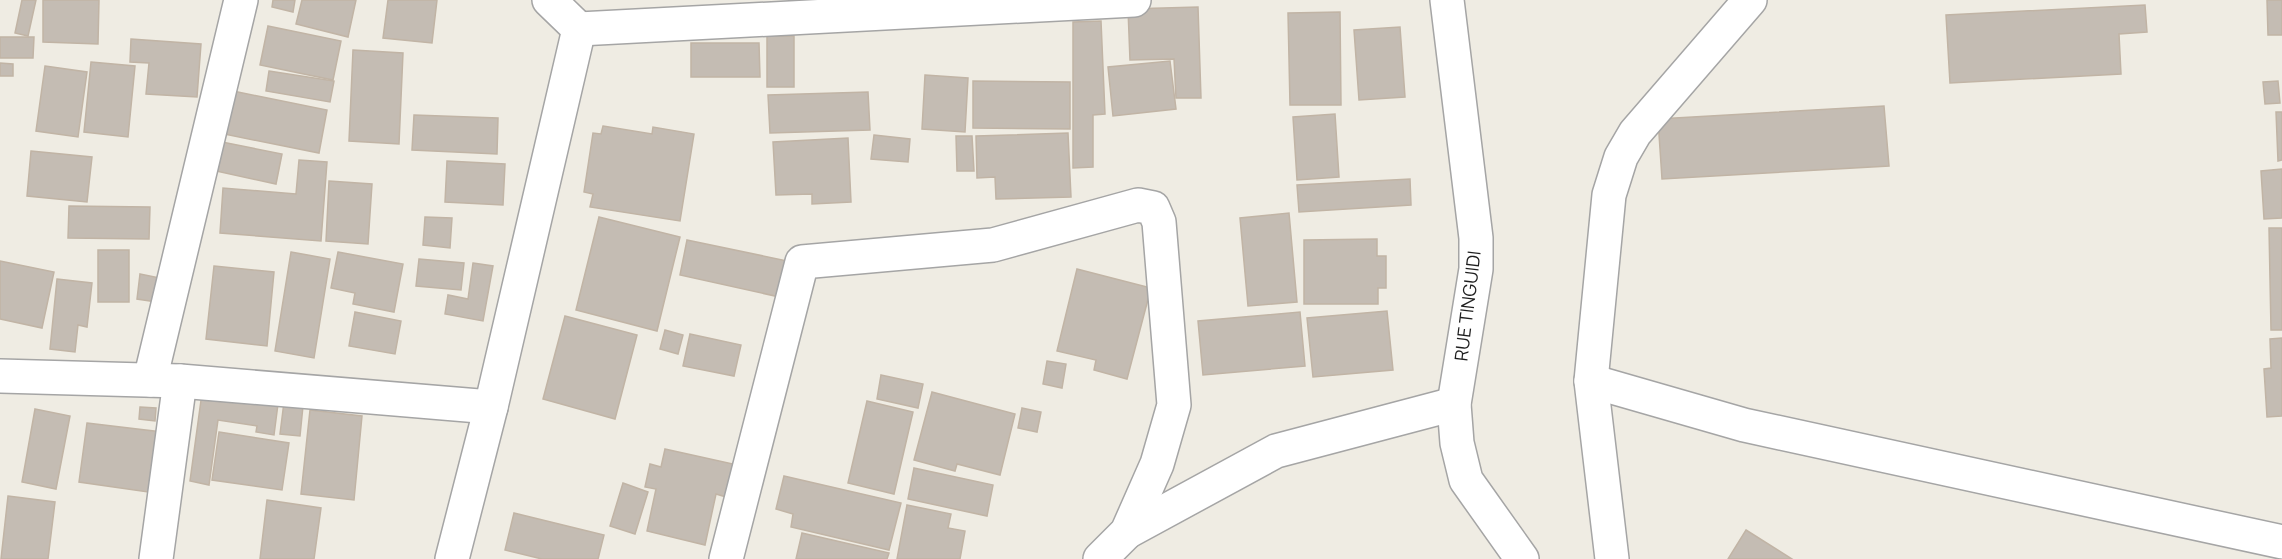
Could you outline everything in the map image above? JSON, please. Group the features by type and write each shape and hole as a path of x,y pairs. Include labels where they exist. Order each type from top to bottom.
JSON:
{"street":[{"path":"156,559 165,381 241,0"},
{"path":"549,0 579,29"},
{"name":"RUE TINGUIDI","path":"1447,0 1476,238 1476,269 1454,404 1457,443 1466,480 1522,559"},
{"path":"1612,559 1591,381 1609,195 1621,157 1635,133 1750,0"},
{"path":"579,29 731,10 1117,1"},
{"path":"452,559 491,407 579,29"},
{"path":"726,559 802,262 993,245 1138,205 1146,205 1153,208 1159,222 1174,405 1157,464 1127,532"},
{"path":"0,376 165,381 491,407"},
{"path":"1591,381 1744,425 2282,542"},
{"path":"1100,559 1127,532 1276,451 1454,404"}],"building":[{"path":"22,0 36,0 28,36 15,33"},
{"path":"43,0 99,0 98,44 43,42"},
{"path":"273,0 295,0 293,12 272,7"},
{"path":"302,0 356,0 348,37 296,24"},
{"path":"388,0 437,0 432,43 383,38"},
{"path":"2267,0 2282,0 2282,35 2268,35"},
{"path":"2145,5 2147,32 2119,34 2121,74 1950,83 1946,15"},
{"path":"1198,7 1201,98 1176,98 1174,59 1130,60 1128,9"},
{"path":"1340,12 1341,105 1290,105 1288,13"},
{"path":"1101,21 1105,114 1093,115 1093,167 1073,168 1073,22"},
{"path":"268,26 341,41 333,80 260,65"},
{"path":"1400,27 1405,97 1359,100 1354,30"},
{"path":"767,36 794,36 794,87 767,87"},
{"path":"0,37 34,37 33,58 0,58"},
{"path":"131,39 201,44 197,97 146,94 149,63 130,62"},
{"path":"691,43 759,43 760,77 691,77"},
{"path":"353,50 403,53 399,144 349,141"},
{"path":"1170,61 1176,109 1113,116 1108,67"},
{"path":"91,62 135,66 128,137 84,132"},
{"path":"0,63 13,64 13,76 0,76"},
{"path":"45,66 87,72 78,137 36,131"},
{"path":"269,71 334,81 330,102 266,91"},
{"path":"925,75 968,78 965,132 922,129"},
{"path":"973,81 1070,82 1070,129 973,128"},
{"path":"2278,81 2280,103 2265,104 2263,82"},
{"path":"233,91 327,110 319,153 224,134"},
{"path":"868,92 870,130 770,133 768,95"},
{"path":"1884,106 1889,166 1662,179 1658,119"},
{"path":"2276,112 2282,112 2282,160 2278,161"},
{"path":"1335,114 1339,177 1297,180 1293,117"},
{"path":"414,115 498,118 497,154 412,150"},
{"path":"603,126 652,134 653,127 694,134 680,221 590,207 593,194 584,192 593,133 601,134"},
{"path":"1068,133 1071,197 996,199 995,177 977,178 976,136"},
{"path":"874,135 910,139 908,162 871,159"},
{"path":"956,136 972,136 974,171 957,171"},
{"path":"848,138 851,202 812,204 812,194 776,195 773,142"},
{"path":"222,142 282,154 276,184 216,171"},
{"path":"31,151 92,157 87,202 27,196"},
{"path":"299,160 327,162 321,241 220,233 223,188 296,194"},
{"path":"447,161 505,164 503,205 445,202"},
{"path":"2282,169 2282,218 2264,219 2261,171"},
{"path":"1410,179 1411,205 1299,212 1297,185"},
{"path":"329,181 372,184 368,244 326,241"},
{"path":"69,206 150,207 149,239 68,238"},
{"path":"1289,213 1297,302 1248,306 1240,218"},
{"path":"425,217 452,218 450,248 423,245"},
{"path":"599,217 680,237 657,331 576,310"},
{"path":"2269,228 2282,228 2282,330 2271,330"},
{"path":"1377,239 1377,256 1386,256 1386,288 1378,288 1378,304 1304,304 1304,240"},
{"path":"687,240 792,262 784,298 680,275"},
{"path":"98,250 129,250 129,302 98,302"},
{"path":"291,252 330,259 314,358 275,351"},
{"path":"338,252 403,264 394,312 353,304 355,293 331,288"},
{"path":"419,259 464,263 461,290 416,286"},
{"path":"0,261 54,272 42,328 0,319"},
{"path":"473,263 493,266 483,321 445,314 448,295 468,299"},
{"path":"214,266 274,272 267,346 206,339"},
{"path":"1077,269 1151,288 1127,379 1094,370 1096,360 1057,351"},
{"path":"140,274 160,278 156,302 137,299"},
{"path":"57,279 92,283 87,327 78,325 75,352 50,349"},
{"path":"1387,311 1393,370 1313,377 1307,318"},
{"path":"355,312 401,321 395,354 349,346"},
{"path":"1300,312 1305,366 1203,375 1198,321"},
{"path":"565,316 637,335 615,419 543,399"},
{"path":"665,330 683,335 678,354 660,349"},
{"path":"690,334 741,345 734,376 683,366"},
{"path":"2282,338 2282,416 2267,417 2264,369 2271,368 2270,339"},
{"path":"1047,361 1066,364 1062,388 1043,384"},
{"path":"881,375 923,384 918,408 877,399"},
{"path":"932,392 1015,414 1000,475 957,464 955,471 914,460"},
{"path":"202,393 278,404 274,435 256,432 257,426 218,420 209,485 190,481"},
{"path":"285,394 304,396 300,436 280,434"},
{"path":"867,401 913,412 894,494 848,483"},
{"path":"140,407 156,408 155,421 139,419"},
{"path":"1022,408 1041,412 1037,432 1018,428"},
{"path":"35,409 70,416 56,489 22,482"},
{"path":"310,410 362,416 354,500 301,494"},
{"path":"87,423 162,432 155,493 79,482"},
{"path":"219,432 289,443 282,490 212,480"},
{"path":"665,449 733,464 726,497 716,494 705,545 647,531 656,489 645,487 650,464 661,467"},
{"path":"914,468 993,485 987,516 908,499"},
{"path":"784,476 901,503 889,550 791,527 793,514 776,509"},
{"path":"623,483 648,492 635,534 610,526"},
{"path":"8,496 55,502 48,559 1,559"},
{"path":"267,500 321,508 314,559 260,559"},
{"path":"907,505 951,514 948,528 965,531 960,559 897,559"},
{"path":"514,513 604,535 598,559 542,559 505,550"},
{"path":"1746,530 1792,559 1728,559"},
{"path":"802,533 889,553 887,559 796,559"}]}
